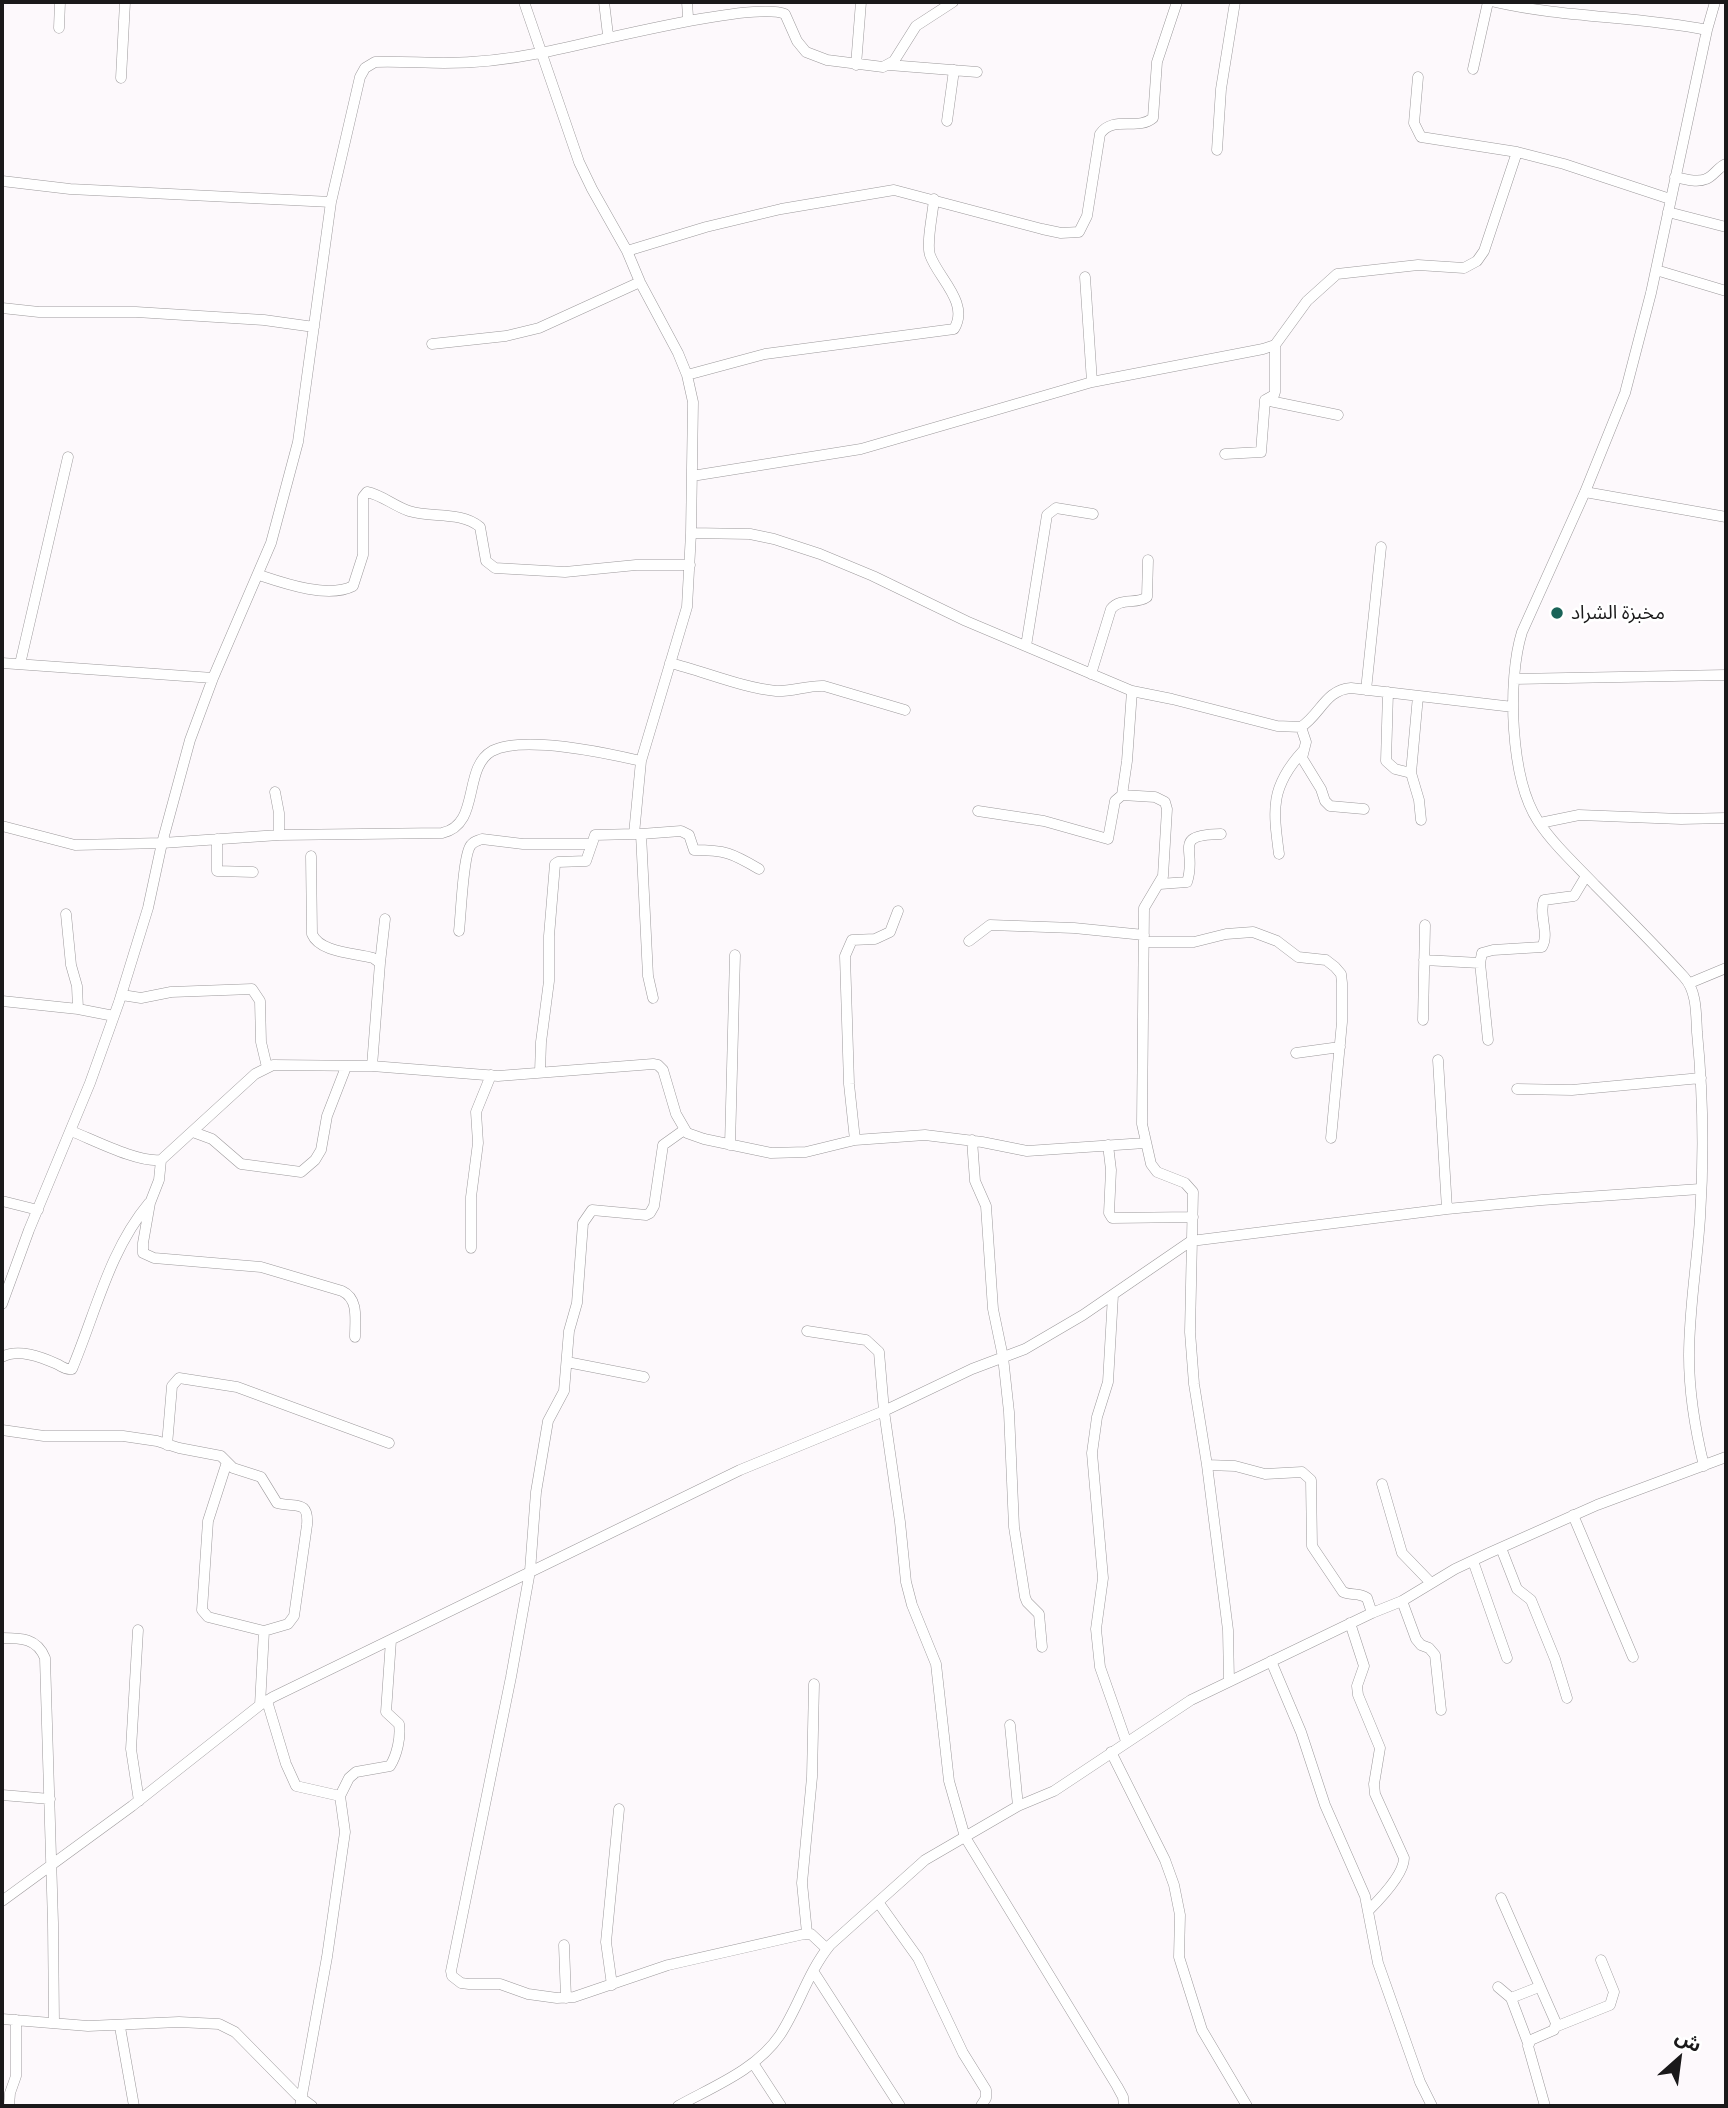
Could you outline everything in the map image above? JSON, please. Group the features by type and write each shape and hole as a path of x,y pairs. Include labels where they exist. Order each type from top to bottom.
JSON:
{"street":[{"path":"59,28 60,2"},
{"path":"121,78 125,2"},
{"path":"524,2 579,162 678,353 687,375 693,402 687,607 641,761 637,834 648,976 653,998"},
{"path":"604,2 608,35"},
{"path":"687,2 688,17"},
{"path":"856,65 861,2"},
{"path":"889,65 901,52 916,26 953,2"},
{"path":"627,251 706,227 894,190 1042,229 1074,234 1082,230 1087,216 1100,134 1109,125 1147,122 1153,118 1157,61 1177,2"},
{"path":"1217,150 1221,89 1235,2"},
{"path":"1473,69 1488,2"},
{"path":"1495,2 1596,16 1668,22 1707,30"},
{"path":"1704,1466 1695,1431 1689,1360 1700,1189 1701,1078 1691,988 1584,879 1540,823 1523,782 1515,741 1513,707 1518,645 1527,616 1585,492 1625,393 1656,270 1707,30 1716,2"},
{"path":"2,1304 122,995 148,908 186,751 213,678 271,543 298,442 331,201 360,76 370,64 394,61 446,63 541,53 608,35 736,8 774,8 785,14 797,41 806,52 827,60 875,67 889,65 976,72"},
{"path":"947,121 954,70"},
{"path":"1419,77 1415,123 1421,137 1517,152 1584,170 1670,199"},
{"path":"1265,400 1275,392 1275,345 1307,301 1337,274 1409,266 1464,268 1474,264 1484,251 1517,152"},
{"path":"1675,177 1695,181 1706,179 1726,164"},
{"path":"2,181 70,189 331,201"},
{"path":"687,375 765,354 954,329 957,326 957,301 929,250 934,199"},
{"path":"1668,212 1726,227"},
{"path":"1656,270 1726,291"},
{"path":"1085,276 1092,382"},
{"path":"432,344 506,336 539,328 640,282"},
{"path":"2,308 39,312 136,312 264,320 314,327"},
{"path":"692,476 861,450 1092,382 1249,353 1275,345"},
{"path":"1265,400 1338,415"},
{"path":"1225,454 1261,452 1265,400"},
{"path":"20,664 68,457"},
{"path":"259,575 302,588 350,588 357,578 363,555 363,496 368,492 408,511 461,518 476,524 480,527 486,561 495,568 565,572 636,565 690,565"},
{"path":"1585,492 1726,517"},
{"path":"1026,646 1047,514 1055,508 1093,514"},
{"path":"691,533 750,534 820,554 1132,691 1277,726 1301,727 1314,716 1326,698 1342,689 1513,707"},
{"path":"1366,690 1381,547"},
{"path":"1091,674 1111,609 1115,604 1140,601 1147,597 1149,560"},
{"path":"2,663 213,678"},
{"path":"670,663 768,690 789,691 824,686 905,710"},
{"path":"1514,680 1726,675"},
{"path":"978,811 1044,821 1108,839 1115,802 1122,795 1128,761 1132,691"},
{"path":"1388,692 1386,761 1395,769 1411,773"},
{"path":"1418,696 1411,773 1419,800 1421,820"},
{"path":"1301,727 1305,735 1302,758 1321,789 1325,801 1330,806 1364,808"},
{"path":"2,826 75,845 162,843 279,835 365,836 452,831 461,821 480,764 493,751 505,747 534,745 564,747 641,761"},
{"path":"1279,854 1274,819 1276,796 1292,762 1303,750"},
{"path":"275,792 279,835"},
{"path":"1122,795 1155,797 1165,802 1167,809 1166,853 1160,884 1144,908 1142,1124 1144,1143 1151,1164 1157,1172 1185,1183 1193,1192 1190,1332 1194,1384 1228,1630 1228,1681"},
{"path":"1540,823 1580,815 1726,818"},
{"path":"540,1072 549,981 549,936 555,864 584,863 595,835 681,831 689,835 694,850 733,853 759,869"},
{"path":"1160,884 1186,882 1192,839 1199,834 1221,834"},
{"path":"217,839 217,871 253,872"},
{"path":"459,931 466,864 469,849 475,841 482,839 523,844 592,844"},
{"path":"311,856 314,939 325,947 373,958 380,964"},
{"path":"1488,1040 1480,957 1484,951 1542,947 1546,938 1542,907 1544,900 1574,896 1584,879"},
{"path":"855,1140 849,1084 846,948 852,940 875,939 890,932 898,911"},
{"path":"66,914 78,1009"},
{"path":"372,1066 385,919"},
{"path":"969,941 990,925 1062,928 1194,942 1226,934 1253,932 1277,941 1298,957 1331,962 1341,974 1342,983 1342,1023 1331,1138"},
{"path":"1423,1020 1425,925"},
{"path":"730,1145 734,955"},
{"path":"1424,960 1480,963"},
{"path":"1691,988 1726,968"},
{"path":"122,995 141,998 171,992 252,989 260,1001 261,1042 267,1067"},
{"path":"2,1001 78,1009 114,1016"},
{"path":"1296,1053 1340,1047"},
{"path":"1438,1060 1447,1209"},
{"path":"355,1337 354,1301 349,1294 342,1291 261,1267 154,1258 143,1253 150,1203 159,1180 161,1160 255,1074 267,1067 372,1066 491,1075 658,1065 663,1070 668,1094 684,1130 694,1136 771,1153 792,1153 855,1140 925,1135 972,1140 1027,1151 1144,1143"},
{"path":"194,1132 212,1139 242,1164 301,1172 315,1160 321,1150 327,1116 346,1066"},
{"path":"471,1248 471,1197 478,1143 476,1112 491,1075"},
{"path":"1517,1089 1572,1090 1701,1078"},
{"path":"684,1130 663,1145 654,1206 650,1213 646,1215 592,1210 585,1218 577,1303 569,1331 564,1391 548,1422 536,1492 530,1571 451,1971 452,1976 461,1983 500,1984 528,1994 566,1998 584,1995 668,1965 807,1933 827,1949"},
{"path":"71,1131 130,1154 161,1160"},
{"path":"972,1140 975,1181 986,1206 993,1309 1003,1357 1009,1412 1014,1527 1025,1597 1039,1614 1042,1647"},
{"path":"1108,1145 1111,1170 1109,1213 1112,1218 1193,1217"},
{"path":"2,1901 139,1801 264,1703 740,1470 884,1411 1051,1335 1191,1241 1447,1209 1700,1189"},
{"path":"2,1201 38,1210"},
{"path":"2,1357 12,1353 20,1354 52,1362 67,1370 72,1368 116,1253 132,1225 150,1203"},
{"path":"1114,1295 1108,1381 1097,1417 1092,1453 1103,1578 1097,1614 1100,1667 1126,1741"},
{"path":"807,1331 866,1340 879,1352 906,1582 912,1605 936,1664 949,1782 965,1837 1117,2086 1124,2106"},
{"path":"567,1362 644,1377"},
{"path":"167,1444 172,1386 179,1378 237,1387 390,1443"},
{"path":"2,1430 44,1436 122,1436 221,1456 227,1462 233,1468 261,1477 277,1503 302,1506 308,1513 293,1620 264,1631 208,1617 202,1610 207,1530 227,1462"},
{"path":"678,2106 753,2063 779,2036 827,1949 915,1867 1018,1806 1054,1791 1126,1741 1191,1700 1228,1681 1402,1601 1473,1561 1573,1515 1726,1457"},
{"path":"1207,1465 1235,1466 1265,1474 1302,1472 1307,1475 1311,1480 1311,1539 1315,1553 1343,1592 1367,1598 1372,1613"},
{"path":"1382,1484 1402,1553 1431,1583"},
{"path":"1573,1515 1633,1657"},
{"path":"1500,1548 1517,1589 1531,1600 1555,1659 1567,1699"},
{"path":"1473,1561 1507,1658"},
{"path":"1402,1601 1416,1639 1436,1655 1441,1710"},
{"path":"1350,1623 1364,1666 1357,1686 1358,1695 1380,1748 1375,1794 1404,1858 1401,1870 1368,1910"},
{"path":"138,1630 131,1749 139,1801"},
{"path":"264,1631 264,1703 296,1786 340,1796"},
{"path":"2,1639 29,1640 40,1648 45,1658 54,2024"},
{"path":"301,2103 327,1957 345,1832 340,1796 349,1778 356,1772 387,1768 395,1757 400,1729 399,1724 388,1716 385,1705 391,1640"},
{"path":"1271,1661 1301,1732 1325,1805 1365,1896 1378,1963 1419,2082 1432,2106"},
{"path":"807,1933 802,1883 812,1777 814,1684"},
{"path":"1010,1726 1018,1806"},
{"path":"1111,1752 1165,1860 1174,1885 1180,1915 1179,1957 1202,2030 1247,2106"},
{"path":"2,1795 50,1799"},
{"path":"612,1985 606,1942 619,1809"},
{"path":"1501,1898 1555,2027"},
{"path":"878,1902 918,1958 963,2053 986,2090 986,2098 981,2106"},
{"path":"564,1945 566,1998"},
{"path":"1528,2043 1549,2033 1555,2027 1610,2005 1614,1992 1601,1960"},
{"path":"813,1971 900,2106"},
{"path":"1498,1987 1511,1998 1528,2043 1545,2106"},
{"path":"1511,1998 1539,1987"},
{"path":"2,2019 120,2026 202,2022 227,2027 301,2103 312,2106"},
{"path":"9,2106 16,2076 16,2020"},
{"path":"120,2026 134,2106"},
{"path":"753,2063 782,2106"}],"place":[{"name":"مخبزة الشراد","path":"1557,613"}]}
